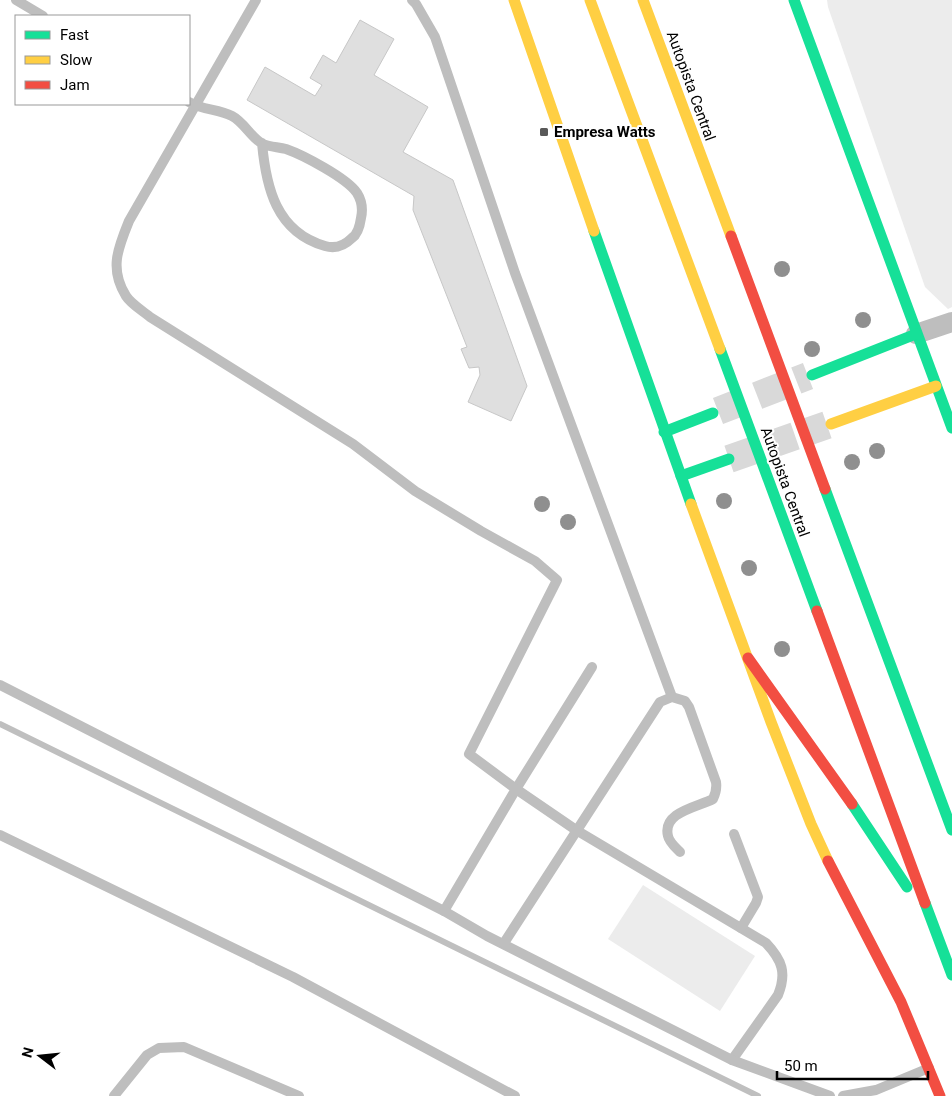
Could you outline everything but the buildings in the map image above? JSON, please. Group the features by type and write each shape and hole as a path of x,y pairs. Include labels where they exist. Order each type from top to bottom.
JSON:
{"main road":[{"path":"514,0 664,432 748,658 820,843 852,911 899,998 930,1068 940,1096"},
{"name":"Autopista Central","path":"590,0 952,975"},
{"name":"Autopista Central","path":"643,0 952,830"},
{"path":"796,2 916,334 944,383 952,428"},
{"path":"812,375 916,334"},
{"path":"830,424 944,383"},
{"path":"664,432 712,413"},
{"path":"681,476 729,459"},
{"path":"748,658 788,718 899,873 940,943"}],"street":[{"path":"916,334 952,322"}],"lane":[{"path":"16,0 41,15"},
{"path":"256,0 192,104 129,221 118,247 115,273 126,298 150,317 353,444 414,490 481,532 535,561 557,580 469,754 576,830 766,943 777,954 782,967 782,986 778,996 732,1060"},
{"path":"412,0 435,37 515,273 672,697"},
{"path":"192,104 233,116 262,143 300,155 343,180 356,191 361,200 363,210 360,224 354,236 344,245 332,248 312,242 296,231 284,217 272,198 265,174 262,143"},
{"path":"444,911 516,789 592,667"},
{"path":"0,685 732,1060 830,1096"},
{"path":"504,943 660,702 672,697 685,702 689,708 717,788 713,799 673,817 667,828 668,838 680,852"},
{"path":"734,834 758,897 741,928"},
{"path":"0,835 293,977 515,1096"},
{"path":"114,1096 147,1055 159,1048 184,1047 299,1096"},
{"path":"843,1096 876,1090 930,1068"}],"shaded area":[{"path":"827,0 952,0 952,307 948,309 925,287"},
{"path":"643,885 755,956 720,1011 608,939"}],"waterway":[{"path":"0,724 758,1096"}],"tunnel":[{"path":"718,411 808,376"},
{"path":"729,459 827,425"}],"traffic: fast":[{"path":"794,0 952,428"},
{"path":"594,231 691,504"},
{"path":"812,375 916,334"},
{"path":"720,349 817,611"},
{"path":"664,432 713,413"},
{"path":"681,476 729,459"},
{"path":"825,489 952,830"},
{"path":"852,804 907,887"},
{"path":"925,903 952,975"}],"traffic: slow":[{"path":"514,0 594,231"},
{"path":"590,0 720,349"},
{"path":"643,0 731,236"},
{"path":"831,424 936,386"},
{"path":"691,504 771,722 811,824 828,861"}],"traffic: jam":[{"path":"731,236 825,489"},
{"path":"817,611 925,903"},
{"path":"748,658 852,804"},
{"path":"828,861 901,1002 940,1096"}],"place":[{"name":"Empresa Watts","path":"544,132"}]}
